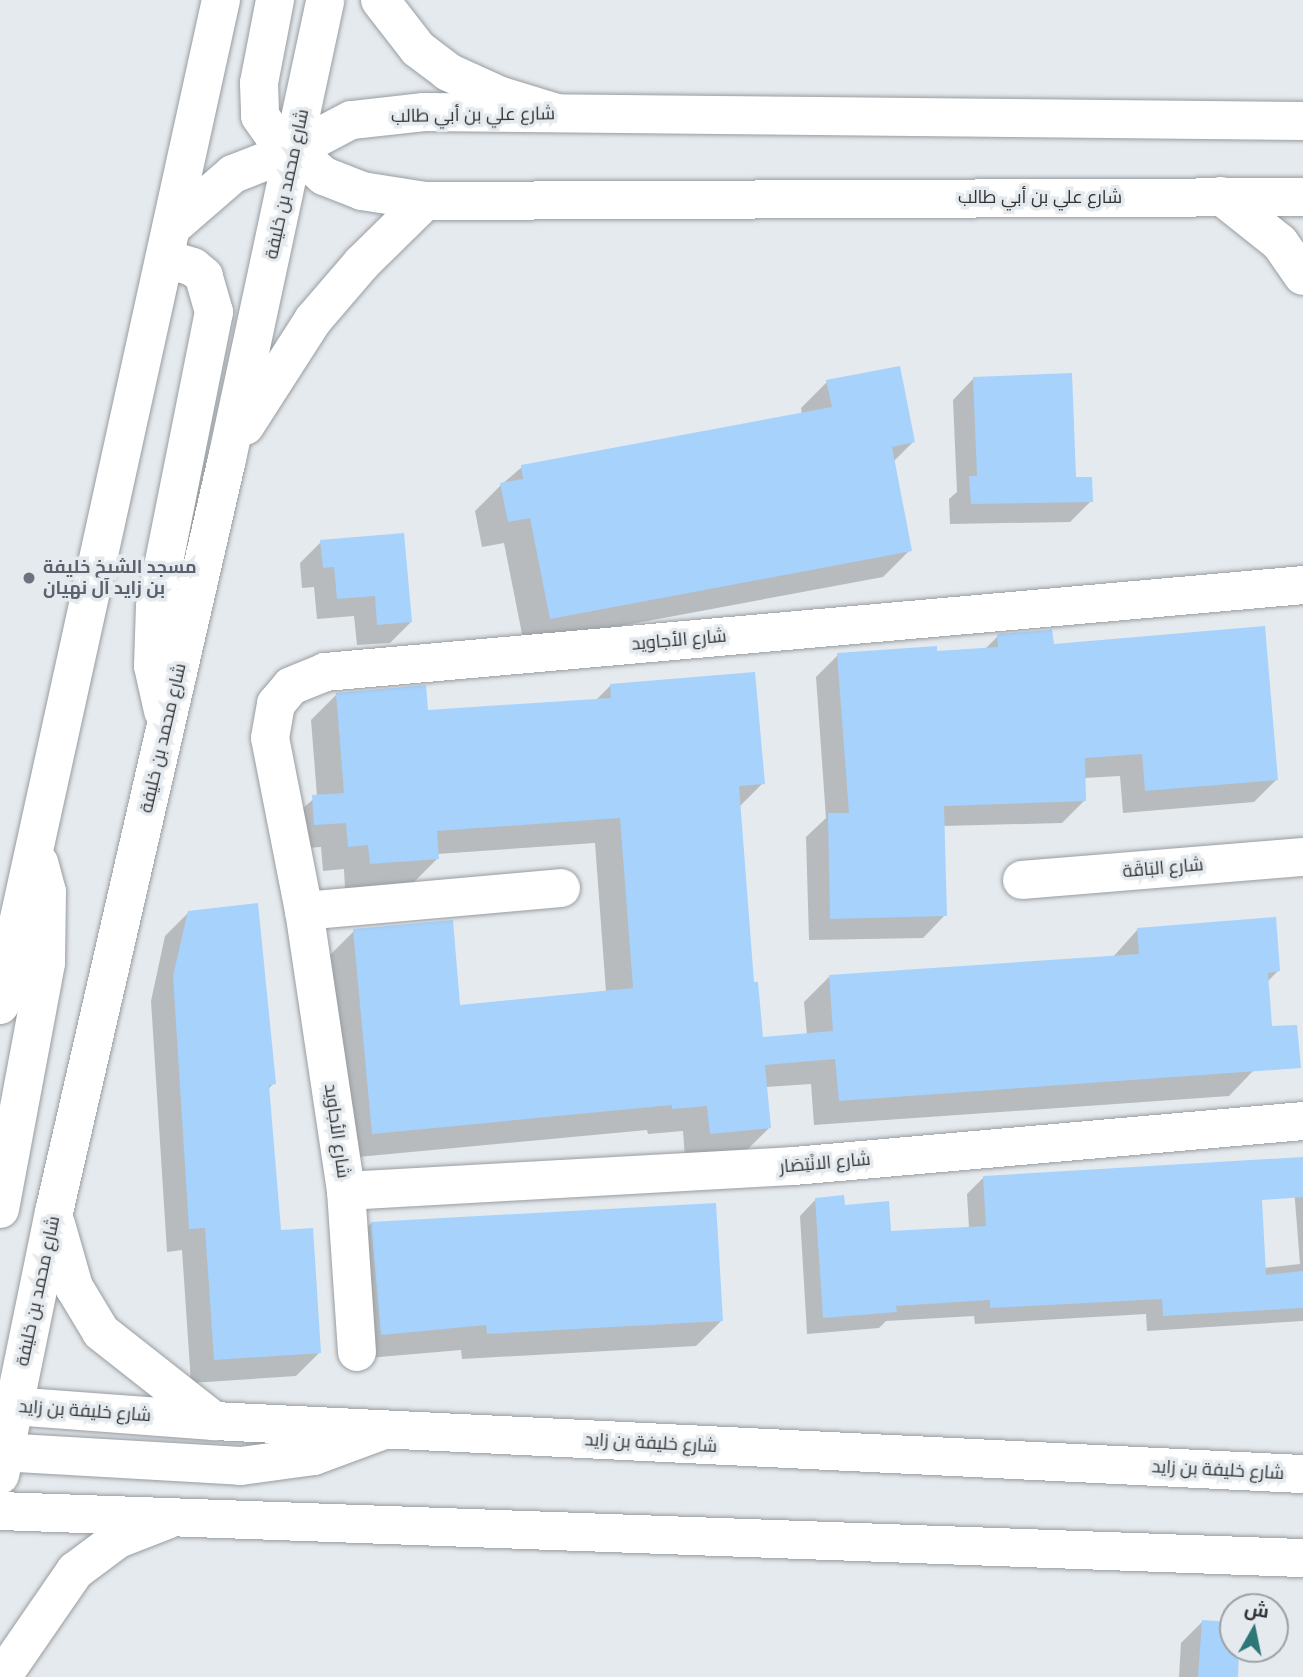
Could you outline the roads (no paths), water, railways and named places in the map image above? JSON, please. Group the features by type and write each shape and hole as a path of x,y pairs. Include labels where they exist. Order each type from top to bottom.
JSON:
{"main road":[{"path":"0,1005 221,0"},
{"path":"275,0 259,83 260,116 276,139 294,150"},
{"name":"شارع محمد بن خليفة","path":"2,1459 4,1408 54,1212 228,459 325,0"},
{"path":"380,0 418,49 447,72 501,96 558,113"},
{"name":"شارع علي بن أبي طالب","path":"1303,121 424,112 351,120 294,150 324,176 362,191 425,201 1303,197"},
{"path":"169,243 233,174 294,150"},
{"path":"1222,197 1280,243 1303,276"},
{"path":"228,459 253,411 313,320 425,201"},
{"path":"166,723 153,666 155,607 214,312 204,276 169,243"},
{"name":"شارع الأجاويد","path":"357,1352 346,1191 304,911 270,738 276,704 309,675 1303,585"},
{"path":"0,1209 46,963 47,892 35,847"},
{"name":"شارع البَاقَة","path":"1023,880 1303,857"},
{"path":"304,911 561,888"},
{"name":"شارع الانْتِصَار","path":"346,1191 794,1166 1303,1121"},
{"path":"54,1212 65,1263 102,1332 214,1421"},
{"name":"شارع خليفة بن زايد","path":"4,1408 384,1430 1303,1474"},
{"path":"2,1459 241,1466 314,1455 384,1430"},
{"path":"0,1511 167,1520 1303,1558"},
{"path":"2,1677 75,1570 118,1539 167,1520"}],"place":[{"name":"مسجد الشيخ خليفة بن زايد آل نهيان","path":"29,578"}]}
